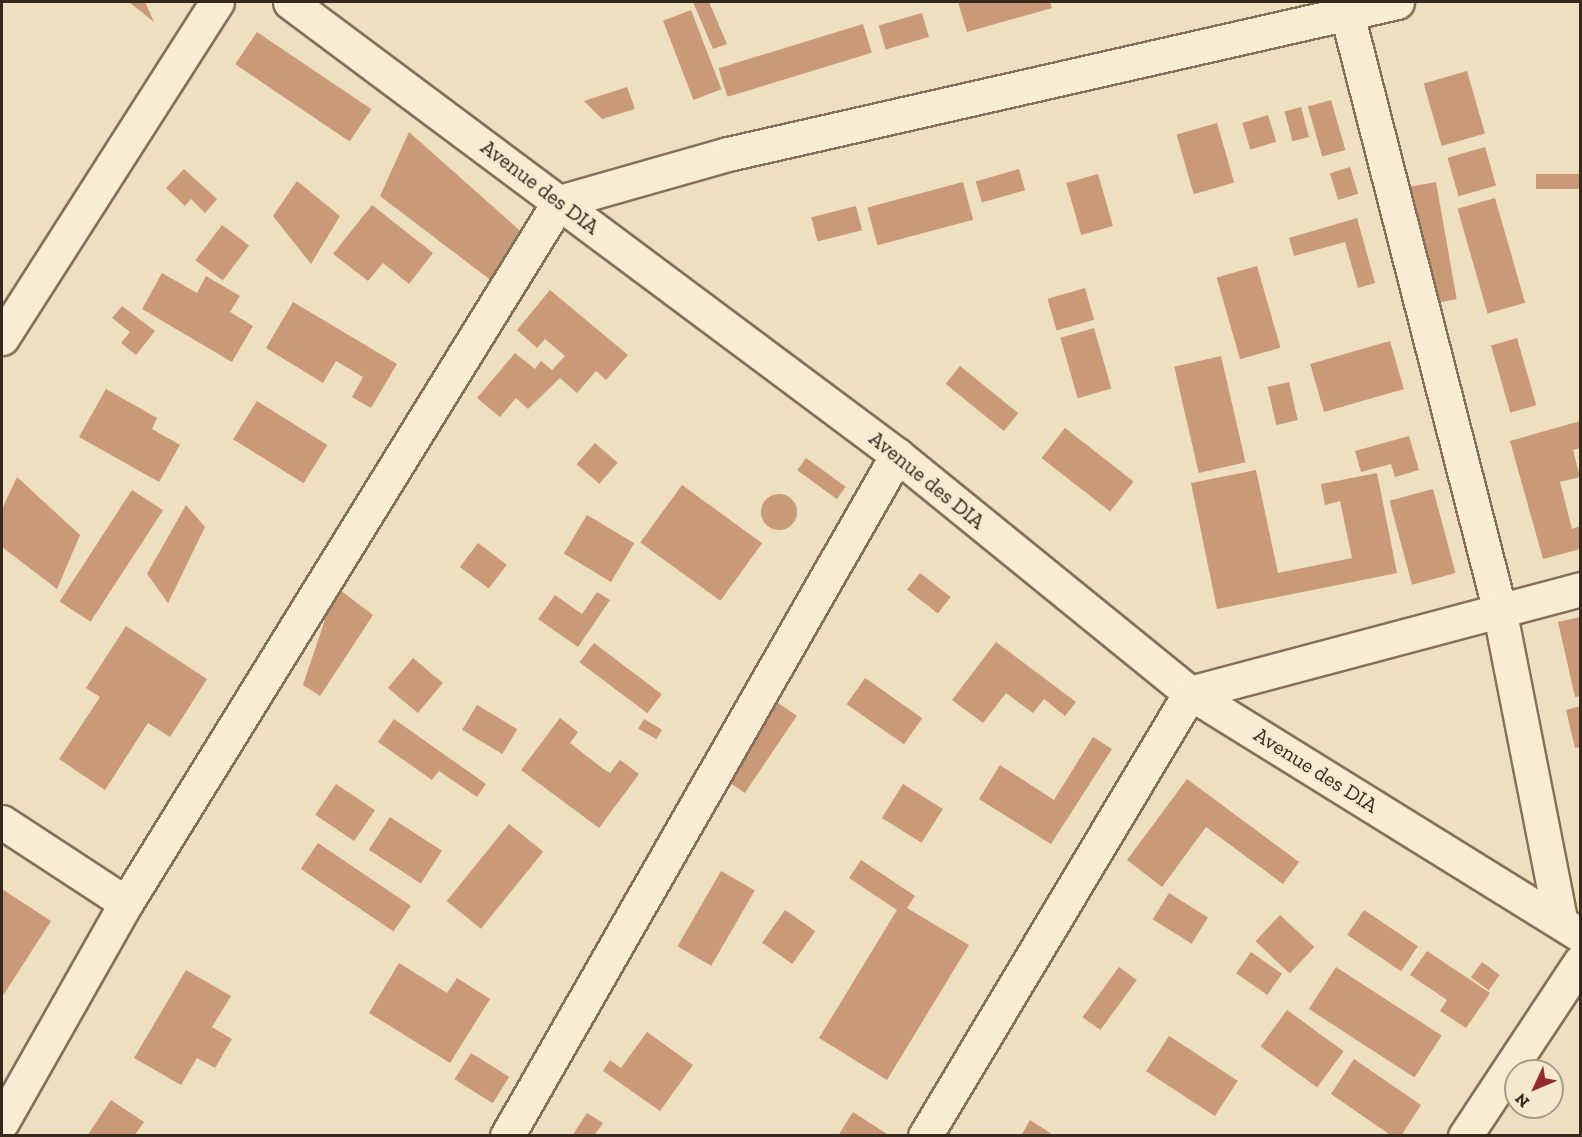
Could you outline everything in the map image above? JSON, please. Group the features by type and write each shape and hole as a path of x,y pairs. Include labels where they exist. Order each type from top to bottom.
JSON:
{"street":[{"path":"2,338 218,2"},
{"name":"Avenue des DIA","path":"290,2 897,455 1190,693 1570,927"},
{"path":"2,1122 126,903 559,202 728,153 1345,7 1397,2"},
{"path":"1345,7 1499,608 1570,927"},
{"path":"507,1136 897,455"},
{"path":"925,1136 1190,693 1499,608 1581,589"},
{"path":"2,822 126,903"},
{"path":"1465,1136 1581,962"}],"building":[{"path":"129,2 145,2 154,22"},
{"path":"693,2 709,2 727,44 713,49"},
{"path":"958,2 1050,2 1052,8 967,32"},
{"path":"691,10 721,89 693,100 663,21"},
{"path":"922,13 929,37 886,49 879,25"},
{"path":"863,24 872,53 727,97 719,68"},
{"path":"257,32 371,109 350,142 235,64"},
{"path":"1467,71 1485,133 1442,146 1424,83"},
{"path":"627,87 635,109 602,119 584,101"},
{"path":"1331,100 1345,150 1322,157 1308,107"},
{"path":"1301,107 1309,137 1293,141 1285,111"},
{"path":"1268,115 1276,142 1250,150 1242,123"},
{"path":"1217,123 1234,183 1194,194 1177,135"},
{"path":"409,132 527,237 497,285 380,196"},
{"path":"1485,147 1496,185 1459,196 1448,158"},
{"path":"1350,167 1358,194 1338,200 1330,173"},
{"path":"184,169 217,199 205,213 191,199 185,206 166,188"},
{"path":"1019,169 1025,190 982,203 976,181"},
{"path":"1098,174 1113,226 1081,235 1066,183"},
{"path":"1536,174 1580,174 1580,189 1536,189"},
{"path":"297,181 340,216 311,264 273,216"},
{"path":"963,182 973,220 877,245 867,208"},
{"path":"1436,182 1457,299 1424,305 1404,188"},
{"path":"1495,198 1525,303 1488,314 1458,209"},
{"path":"372,205 433,253 409,284 383,263 368,281 333,254"},
{"path":"856,206 862,230 817,241 811,217"},
{"path":"1357,218 1375,283 1358,288 1345,242 1294,256 1289,238"},
{"path":"222,225 249,245 223,281 196,260"},
{"path":"1257,266 1280,348 1240,359 1217,278"},
{"path":"162,273 197,293 206,276 240,296 230,312 253,326 232,362 142,309"},
{"path":"1085,288 1094,320 1057,330 1048,299"},
{"path":"550,290 628,355 606,380 596,371 577,393 560,378 528,409 516,398 500,417 477,398 515,353 535,369 541,361 552,370 565,356 545,339 537,348 517,330"},
{"path":"293,302 397,364 371,408 352,397 363,377 336,361 323,383 266,348"},
{"path":"122,306 155,331 136,355 121,343 130,332 112,318"},
{"path":"1094,328 1111,389 1078,398 1060,338"},
{"path":"1517,338 1536,405 1510,413 1491,345"},
{"path":"1390,341 1404,389 1324,412 1310,364"},
{"path":"1221,356 1246,462 1199,473 1174,367"},
{"path":"960,366 1018,413 1004,431 946,384"},
{"path":"1289,382 1298,420 1276,425 1268,387"},
{"path":"106,389 157,418 152,429 180,445 159,482 79,437"},
{"path":"257,401 327,445 304,483 233,439"},
{"path":"1580,421 1580,448 1573,450 1580,477 1560,482 1572,529 1580,526 1580,549 1543,559 1510,441"},
{"path":"1065,428 1134,482 1110,512 1042,458"},
{"path":"1409,436 1419,470 1395,477 1391,464 1361,472 1355,451"},
{"path":"595,443 618,463 599,484 577,464"},
{"path":"806,458 846,487 837,499 797,470"},
{"path":"1256,470 1278,573 1352,558 1340,501 1325,505 1321,484 1377,473 1397,573 1217,609 1191,483"},
{"path":"17,477 80,535 57,589 2,547 2,509"},
{"path":"682,485 762,543 720,601 640,542"},
{"path":"1433,489 1456,573 1412,585 1390,501"},
{"path":"132,490 163,510 91,622 60,602"},
{"path":"779,494 792,499 797,512 792,525 779,530 766,525 761,512 766,499"},
{"path":"186,505 205,527 168,603 147,574"},
{"path":"587,515 634,543 611,582 564,554"},
{"path":"478,543 507,565 489,589 460,567"},
{"path":"920,573 951,597 938,614 907,590"},
{"path":"336,587 373,615 320,696 303,685"},
{"path":"597,592 610,600 578,647 538,619 555,595 582,614"},
{"path":"1580,617 1580,696 1575,697 1558,622"},
{"path":"126,626 207,679 170,737 148,723 105,790 59,759 100,697 86,688"},
{"path":"996,642 1076,702 1065,716 1044,699 1033,713 1006,693 983,723 952,700"},
{"path":"594,643 662,694 647,713 580,662"},
{"path":"413,658 443,683 418,713 388,688"},
{"path":"865,678 922,718 904,744 847,704"},
{"path":"772,699 797,716 745,793 720,776"},
{"path":"477,705 517,729 502,754 462,730"},
{"path":"1580,706 1580,747 1575,748 1566,710"},
{"path":"560,718 578,732 570,743 602,768 610,773 620,760 639,774 599,828 521,770"},
{"path":"394,719 486,784 477,797 439,771 432,780 378,742"},
{"path":"644,719 662,730 656,739 638,728"},
{"path":"1093,737 1112,749 1051,844 979,799 1000,765 1054,800"},
{"path":"1187,779 1299,862 1283,884 1206,827 1162,887 1127,860"},
{"path":"336,784 375,810 354,841 315,815"},
{"path":"903,784 943,809 922,843 882,818"},
{"path":"390,817 442,851 421,883 369,850"},
{"path":"509,824 543,852 481,929 447,901"},
{"path":"318,843 411,906 394,931 301,869"},
{"path":"861,860 915,896 907,908 969,945 887,1080 819,1038 897,910 849,878"},
{"path":"721,871 755,890 711,966 678,946"},
{"path":"2,889 51,921 2,997"},
{"path":"1169,893 1208,917 1192,944 1153,919"},
{"path":"785,910 815,931 792,964 762,943"},
{"path":"1364,910 1418,946 1401,971 1347,935"},
{"path":"1280,915 1314,947 1290,973 1255,941"},
{"path":"1427,951 1490,993 1466,1028 1440,1011 1447,1000 1410,975"},
{"path":"1251,952 1282,974 1267,995 1236,973"},
{"path":"1482,962 1500,975 1489,990 1471,977"},
{"path":"399,963 447,993 457,978 490,999 450,1063 369,1013"},
{"path":"1119,967 1137,980 1100,1030 1083,1017"},
{"path":"1336,967 1442,1036 1414,1078 1309,1009"},
{"path":"186,970 231,996 212,1027 232,1039 215,1068 197,1058 181,1085 134,1058"},
{"path":"1287,1010 1344,1051 1317,1088 1261,1046"},
{"path":"647,1032 693,1065 660,1111 603,1071 610,1060 621,1068"},
{"path":"1169,1036 1238,1081 1215,1116 1146,1071"},
{"path":"471,1053 509,1077 493,1103 455,1079"},
{"path":"1354,1059 1421,1105 1401,1136 1392,1136 1331,1094"},
{"path":"111,1100 144,1122 134,1136 87,1136"},
{"path":"853,1112 887,1134 885,1136 838,1136"},
{"path":"587,1113 603,1123 594,1136 572,1136"},
{"path":"1030,1120 1055,1136 1021,1136"}]}
